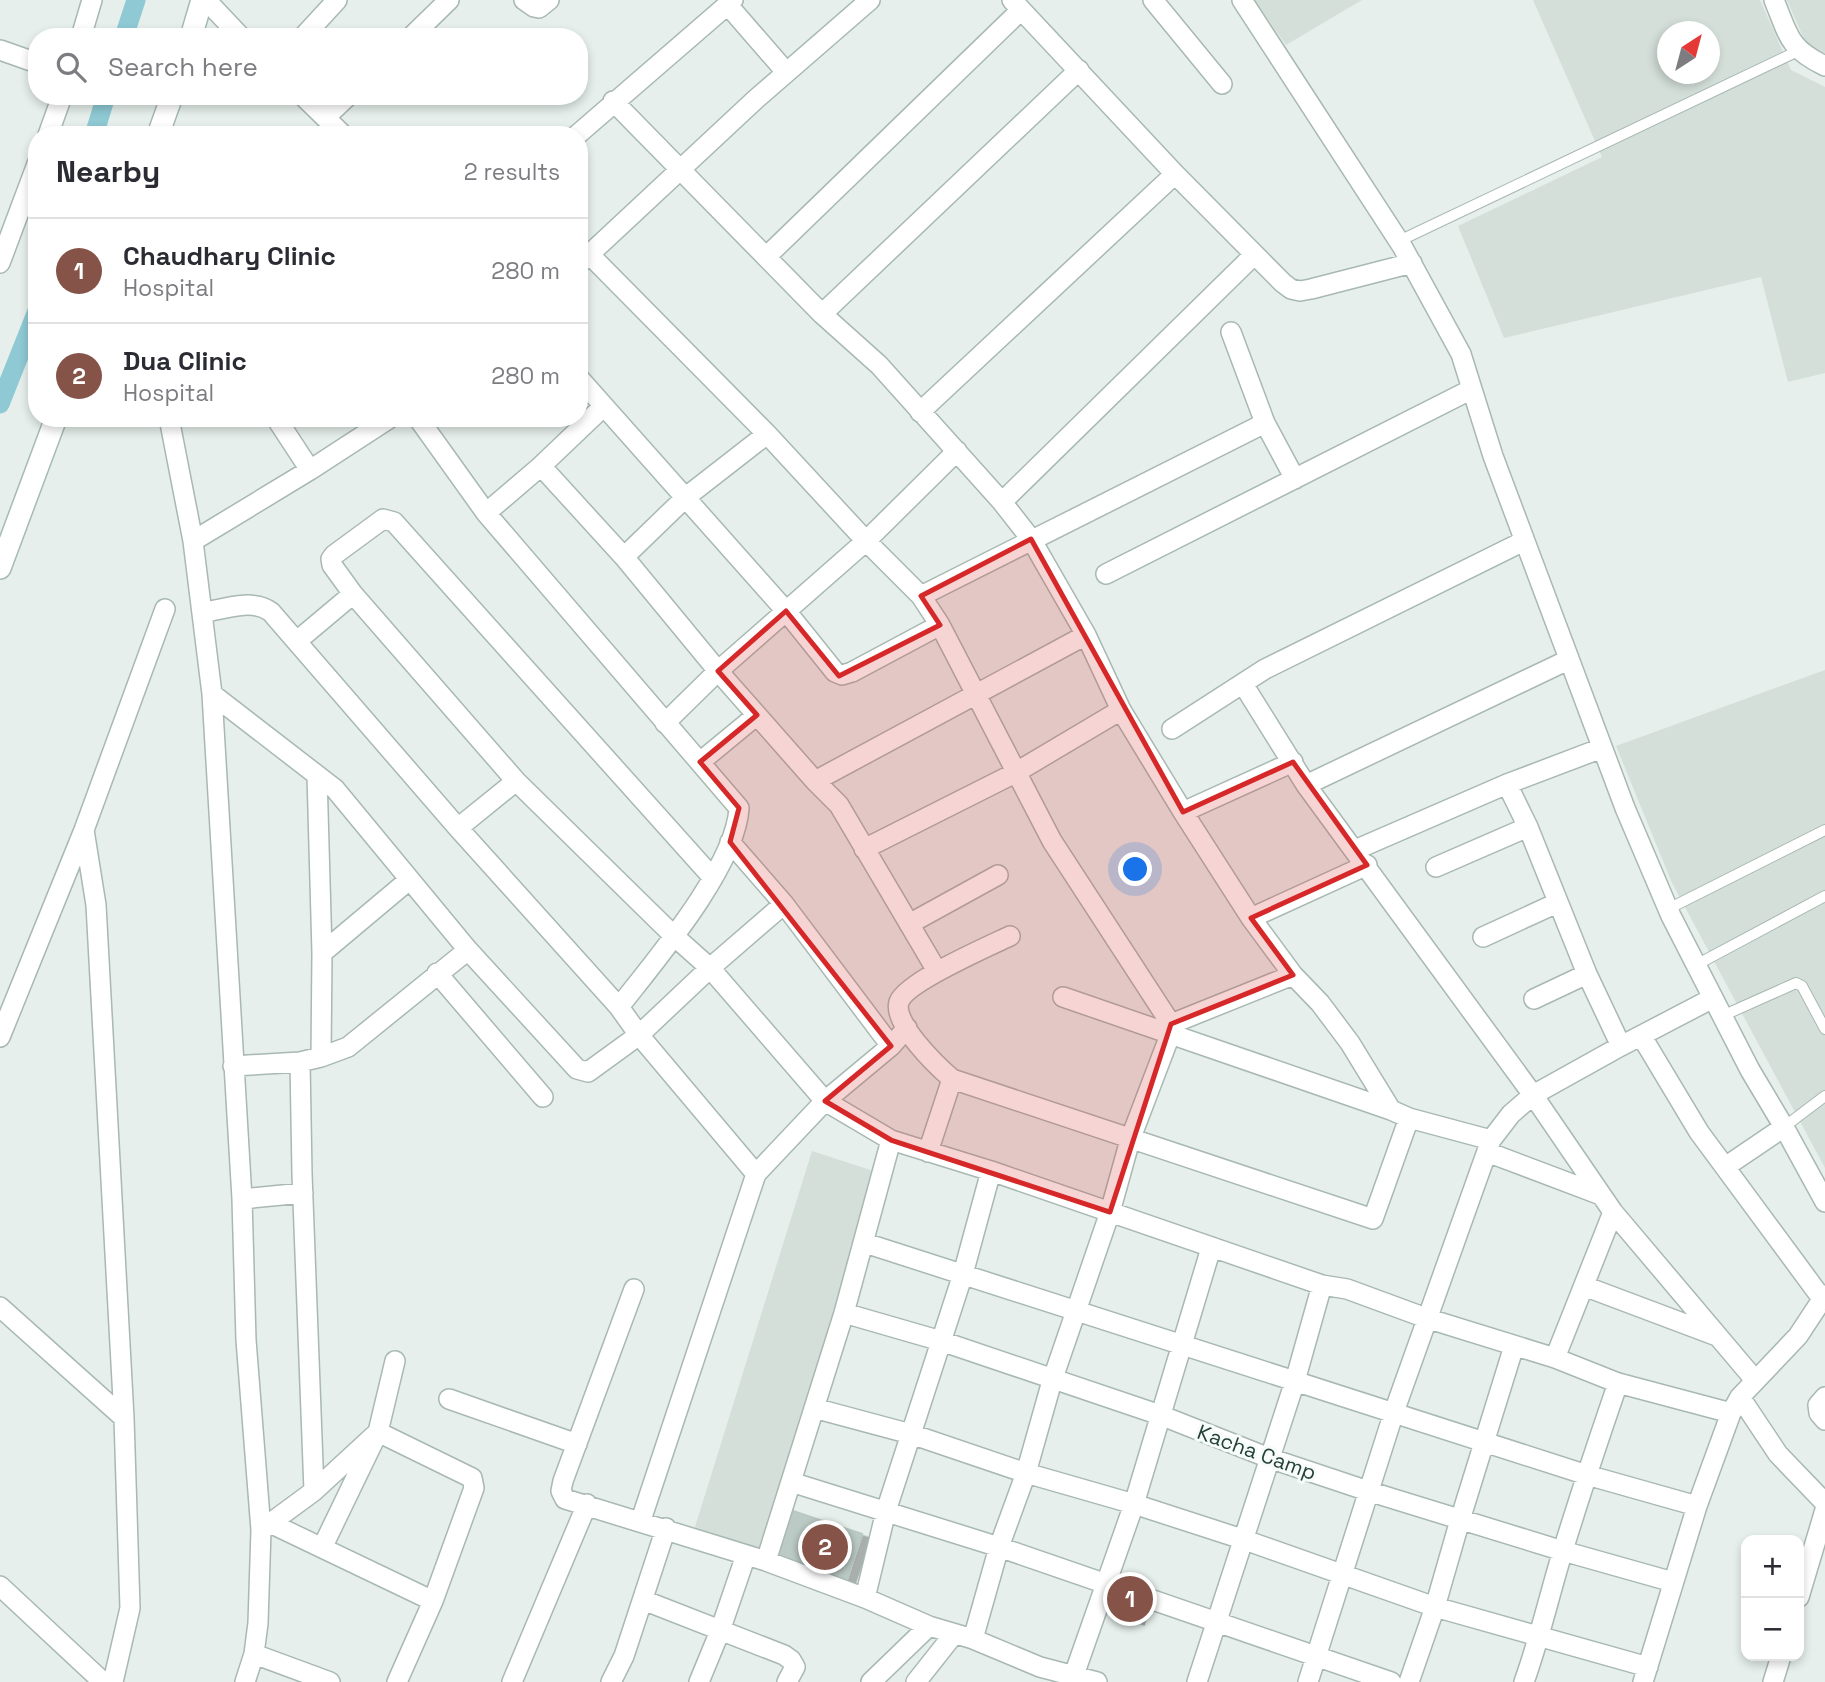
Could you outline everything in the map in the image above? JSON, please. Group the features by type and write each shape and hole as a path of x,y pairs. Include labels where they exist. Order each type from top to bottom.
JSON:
{"street":[{"path":"84,28 92,0"},
{"path":"194,28 204,0 232,28"},
{"path":"311,28 337,0"},
{"path":"420,28 449,0"},
{"path":"524,0 539,8 549,0"},
{"path":"588,255 786,72 870,0"},
{"path":"1153,0 1222,84"},
{"path":"1242,0 1399,241 1461,354 1493,456 1524,541 1602,748 1668,909 1750,1070 1825,1202"},
{"path":"1774,0 1798,51 1825,66"},
{"path":"587,126 730,2 786,72"},
{"path":"766,257 1017,5 1175,174 1291,289 1300,291 1412,264"},
{"path":"0,50 28,60"},
{"path":"822,314 1079,70"},
{"path":"613,101 822,314 879,365 1002,502 1031,540 1086,635 1121,710 1251,918 1293,975 1320,1003 1400,1114 1373,1219 952,1079 934,1064 907,1028 898,1010 899,1003 903,995 937,971 1010,936"},
{"path":"51,126 59,105"},
{"path":"162,126 169,105"},
{"path":"313,105 334,126"},
{"path":"326,117 339,105"},
{"path":"920,412 1175,174"},
{"path":"0,263 28,188"},
{"path":"1002,502 1254,255"},
{"path":"588,263 767,434 866,541 922,596 940,625 1052,841 1170,1030"},
{"path":"1231,332 1265,423 1295,479"},
{"path":"588,387 786,611 830,666 842,675 940,625"},
{"path":"1106,574 1472,389"},
{"path":"588,421 604,406"},
{"path":"922,596 1265,423"},
{"path":"0,568 53,427"},
{"path":"171,427 193,541 212,694 242,1199 246,1340 265,1527 258,1623 254,1654 245,1682"},
{"path":"282,427 310,470"},
{"path":"193,541 376,427"},
{"path":"424,427 486,513 738,808 738,818 730,842 713,878 674,936 619,1007"},
{"path":"486,513 582,427"},
{"path":"624,557 686,497 767,434"},
{"path":"665,723 718,671 866,541 957,451"},
{"path":"541,466 624,557 718,671 847,815 864,849 937,971"},
{"path":"713,878 394,522 383,519 334,555 331,559 332,565 353,594 516,781 710,968 825,1101 891,1140 991,1171 1211,1248 1322,1285 1347,1289 1426,1318 1555,1358 1618,1383 1736,1405 1825,1503"},
{"path":"1172,729 1265,669 1524,541"},
{"path":"296,641 353,594"},
{"path":"202,613 263,606 619,1007 639,1035 756,1174"},
{"path":"0,1037 85,830 165,608"},
{"path":"815,781 1086,635"},
{"path":"1306,785 1569,660"},
{"path":"1243,684 1306,785 1534,1096 1613,1212 1755,1380"},
{"path":"212,694 335,789 468,950 577,1069 588,1072 639,1035 710,968 784,904"},
{"path":"864,849 1015,773 1121,710"},
{"path":"700,762 757,715"},
{"path":"1251,918 1361,858 1507,784 1602,748"},
{"path":"1183,812 1293,762"},
{"path":"317,775 322,953 321,1058"},
{"path":"458,828 516,781"},
{"path":"1507,784 1528,827 1587,974 1621,1046"},
{"path":"1436,867 1528,827"},
{"path":"85,830 96,905 124,1418 130,1608 113,1682"},
{"path":"730,842 784,904 891,1046"},
{"path":"909,924 998,875"},
{"path":"322,953 409,880"},
{"path":"1483,937 1557,903"},
{"path":"233,1066 300,1062 321,1058 348,1047 468,950"},
{"path":"437,973 543,1097"},
{"path":"1534,999 1587,974"},
{"path":"916,1682 964,1637 1026,1473 1052,1381 1110,1212 1130,1140 1170,1030 1293,975"},
{"path":"1063,998 1170,1030 1489,1146 1601,1195"},
{"path":"1308,1682 1367,1491 1489,1146 1511,1114 1534,1096 1713,998"},
{"path":"641,1520 756,1174 825,1101 891,1046 907,1028"},
{"path":"814,1408 911,1434 1026,1473 1242,1539 1435,1607 1645,1675 1697,1506 1736,1405 1755,1380 1798,1336 1824,1297 1699,1132 1642,1037"},
{"path":"300,1062 314,1491"},
{"path":"928,1152 952,1079"},
{"path":"1725,1167 1784,1127"},
{"path":"766,1561 844,1313 891,1140"},
{"path":"865,1598 886,1511 963,1274 991,1171"},
{"path":"242,1199 303,1193"},
{"path":"1555,1358 1613,1212"},
{"path":"864,1243 1587,1475 1697,1506"},
{"path":"1074,1675 1133,1504 1211,1248"},
{"path":"1197,1682 1295,1381 1322,1285"},
{"path":"1584,1286 1719,1336"},
{"path":"634,1289 563,1481 561,1491 565,1499 641,1520 766,1561 865,1598 929,1626 964,1637 1034,1674 1074,1675 1097,1682"},
{"path":"0,1307 124,1418"},
{"name":"Kacha Camp","path":"844,1313 941,1341 1052,1381 1160,1415 1269,1458 1367,1491 1673,1582"},
{"path":"1409,1682 1435,1607 1514,1346"},
{"path":"322,1548 378,1432 395,1361"},
{"path":"1524,1682 1540,1639 1563,1551 1618,1383"},
{"path":"1825,1397 1818,1405 1819,1413 1825,1420"},
{"path":"449,1399 577,1444"},
{"path":"265,1527 314,1491 378,1432"},
{"path":"378,1432 472,1478 474,1488 433,1601 397,1682"},
{"path":"791,1482 999,1547 1391,1682"},
{"path":"512,1682 587,1504"},
{"path":"1804,1580 1825,1510"},
{"path":"265,1527 322,1548 433,1601"},
{"path":"611,1682 624,1656 666,1528"},
{"path":"699,1682 746,1555"},
{"path":"0,1586 103,1682"},
{"path":"643,1600 791,1660 794,1667 787,1682"},
{"path":"871,1682 929,1626"},
{"path":"254,1654 330,1682"},
{"path":"1773,1682 1779,1661"}],"lane":[{"path":"1399,241 1798,51"},
{"path":"1668,909 1825,830"},
{"path":"1696,965 1825,896"},
{"path":"1722,1016 1796,983 1802,986 1825,1028"},
{"path":"1784,1127 1825,1096"}],"highlighted area":[{"path":"1031,539 1183,812 1293,762 1367,865 1251,918 1293,975 1171,1024 1110,1212 891,1140 825,1101 891,1046 730,842 739,808 700,762 757,715 718,671 786,611 839,676 940,625 921,596"}],"shaded area":[{"path":"1254,0 1362,0 1286,45"},
{"path":"1533,0 1760,0 1791,70 1825,87 1825,373 1788,382 1761,277 1504,338 1458,226 1602,157"},
{"path":"1787,0 1825,0 1825,53 1806,44"},
{"path":"1825,670 1825,1168 1672,883 1616,746"},
{"path":"812,1151 880,1173 758,1564 690,1543"}],"building":[{"path":"787,1509 862,1534 847,1579 772,1553"},
{"path":"1111,1596 1141,1604 1136,1620 1107,1611"}],"waterway":[{"path":"127,28 136,0"},
{"path":"97,126 103,105"},
{"path":"0,404 28,334"}],"place":[{"name":"Dua Clinic","path":"825,1547"},
{"name":"Chaudhary Clinic","path":"1130,1599"}]}
